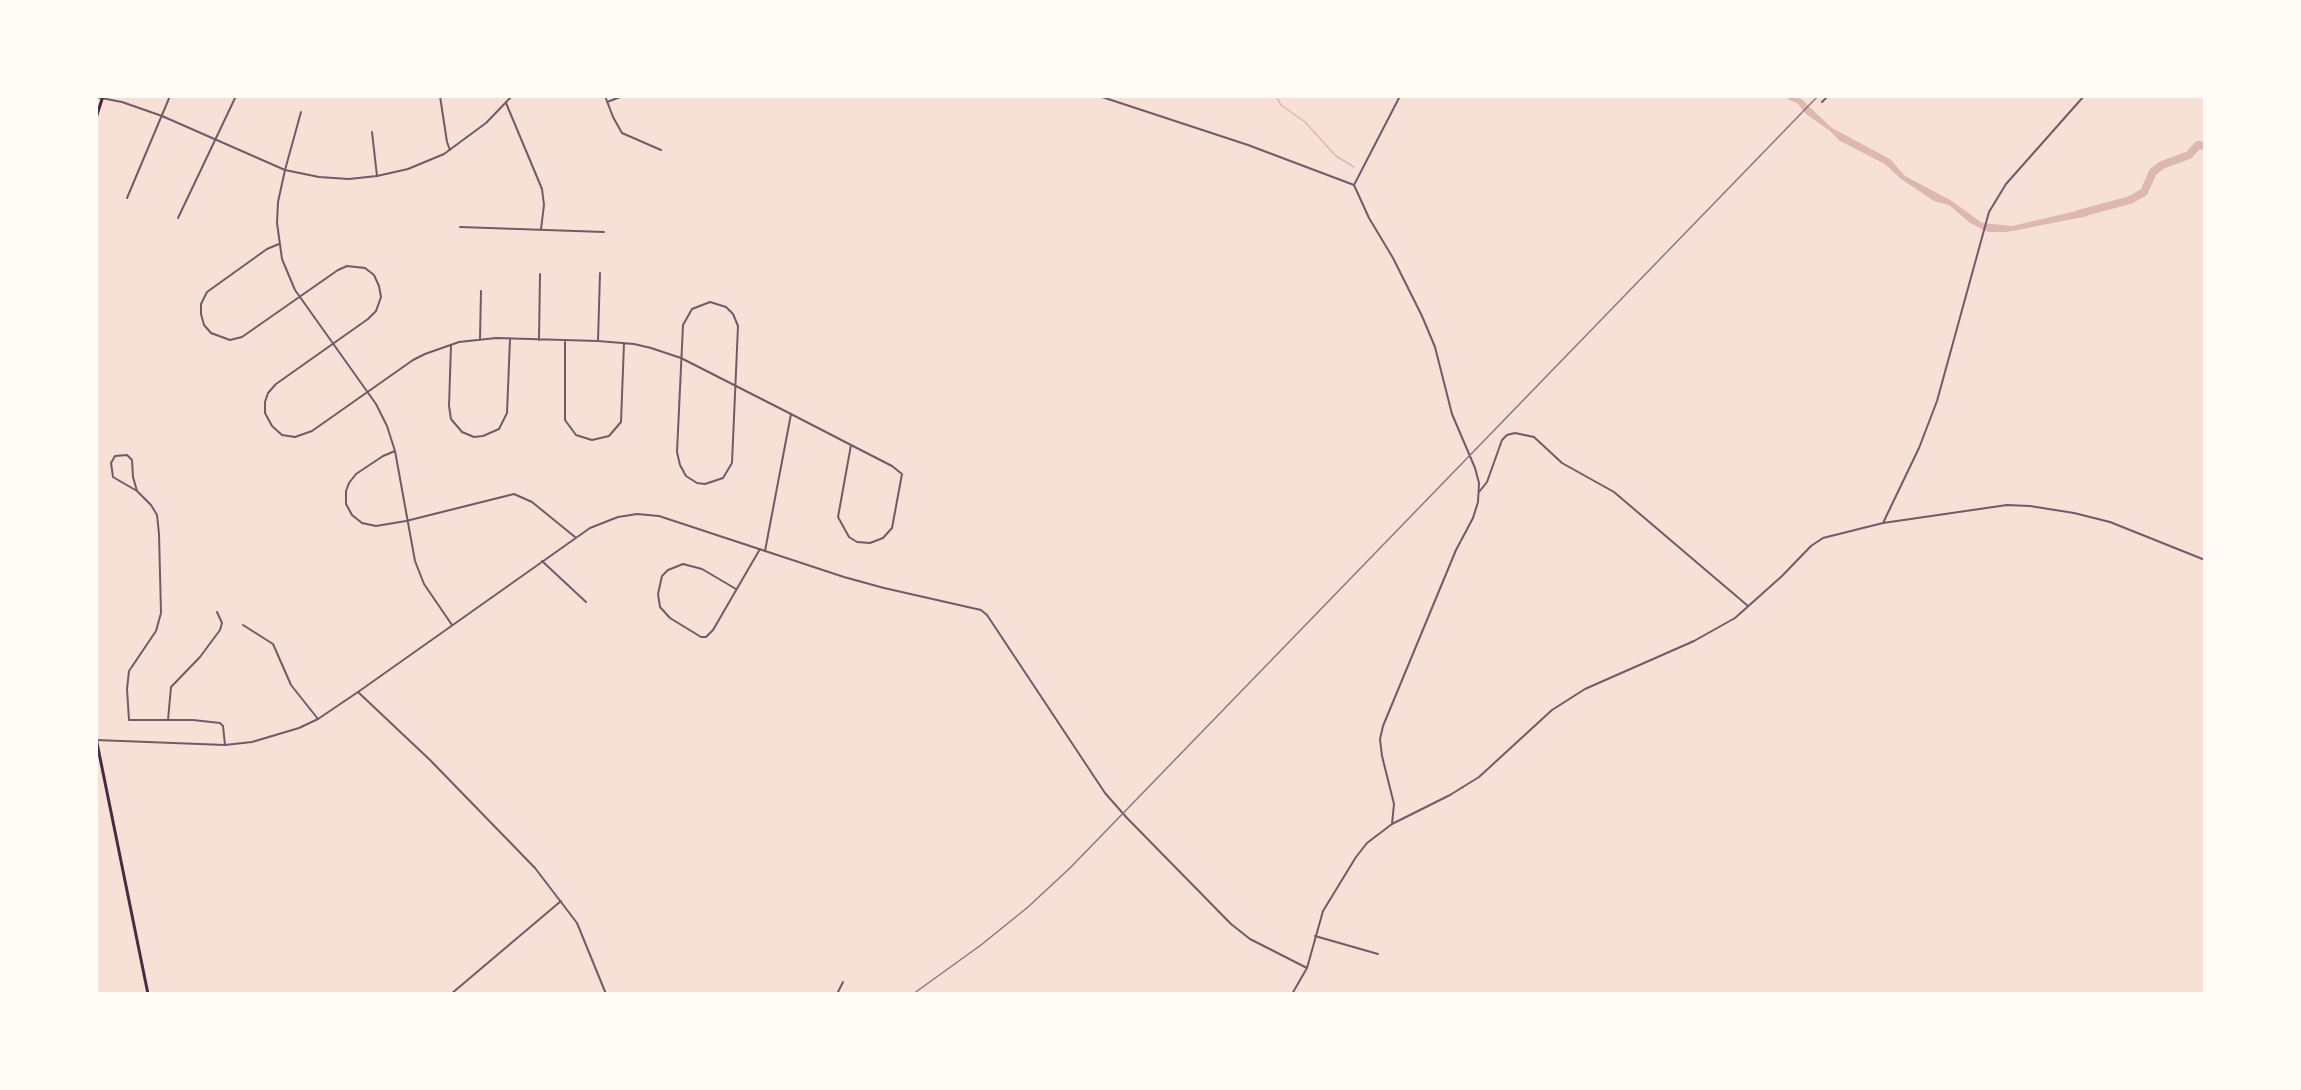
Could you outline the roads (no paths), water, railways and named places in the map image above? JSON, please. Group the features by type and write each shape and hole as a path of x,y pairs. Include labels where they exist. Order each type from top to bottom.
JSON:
{"highway":[{"path":"96,118 103,96"},
{"path":"96,739 148,994"}],"street":[{"path":"127,198 170,96"},
{"path":"178,218 236,96"},
{"path":"440,96 450,150"},
{"path":"96,97 122,102 162,116 285,170 327,178 349,179 408,169 450,150 486,123 512,96"},
{"path":"605,96 622,133 661,150"},
{"path":"607,102 623,96"},
{"path":"1100,96 1248,145 1354,185 1369,218 1393,258 1435,347 1452,414 1476,468 1478,492 1473,518 1456,550 1383,726 1380,739 1394,804 1392,824"},
{"path":"1354,185 1400,96"},
{"path":"1822,102 1828,96"},
{"path":"1883,523 1937,401 1989,212 2006,184 2084,96"},
{"path":"506,103 542,189 544,204 541,229"},
{"path":"301,112 285,170 277,212 279,244 286,271 300,297 367,392 384,421 395,451 411,547 424,584 452,625"},
{"path":"372,132 377,176"},
{"path":"460,227 604,232"},
{"path":"279,244 267,249 213,287 204,297 201,304 202,320 207,330 214,336 230,340 237,339 346,266 359,266 374,275 381,297 376,311 272,388 266,396 264,408 269,422 282,435 301,436 312,431 413,360 451,345 480,339 510,339 598,341 651,348 681,358 736,387 791,414 892,466 902,474 892,528 883,538 870,543 857,542 849,537 838,518 851,445"},
{"path":"598,341 600,273"},
{"path":"539,340 540,274"},
{"path":"480,339 481,291"},
{"path":"705,303 723,305 733,314 738,326 733,459 731,468 719,481 710,484 697,483 684,474 677,456 681,358 683,324 689,312 705,303"},
{"path":"451,345 449,406 451,419 462,432 474,437 499,429 507,413 510,339"},
{"path":"566,341 566,420 576,435 592,440 609,436 621,422 624,343"},
{"path":"765,551 791,414"},
{"path":"1478,492 1487,482 1502,440 1507,435 1515,433 1534,437 1562,463 1614,492 1748,606"},
{"path":"395,451 383,456 351,479 346,491 346,504 357,520 376,526 406,521 514,494 532,502 576,538"},
{"path":"137,491 132,460 126,455 115,456 111,463 113,477 137,491 154,509 159,522 162,602 156,631 129,671 127,689 129,720 220,723 223,726 225,745"},
{"path":"1292,994 1307,968 1323,911 1352,862 1367,843 1392,824 1450,795 1479,777 1552,710 1585,689 1694,641 1735,618 1782,576 1811,546 1823,538 1883,523 2007,505 2030,506 2110,522 2205,560"},
{"path":"96,739 225,745 272,737 318,718 358,692 576,538 608,520 628,515 649,514 673,519 765,551 884,588 981,610 987,615 1105,793 1127,818 1231,924 1250,939 1307,968"},
{"path":"736,589 692,565 676,565 662,576 658,594 660,608 680,625 706,637 713,630 760,549"},
{"path":"542,561 586,602"},
{"path":"168,720 171,687 200,657 216,636 222,623 217,612"},
{"path":"243,626 273,644 291,685 318,718"},
{"path":"358,692 515,845 561,901 577,923 606,994"},
{"path":"451,994 561,901"},
{"path":"1315,936 1378,954"},
{"path":"837,994 843,982"}],"waterway":[{"path":"1276,96 1281,105 1305,122 1336,156 1354,167"},
{"path":"2078,214 2130,200 2144,192 2153,172 2162,165 2189,155 2198,145 2205,146"}],"railway":[{"path":"913,994 981,945 1028,907 1070,868 1818,96"}]}
